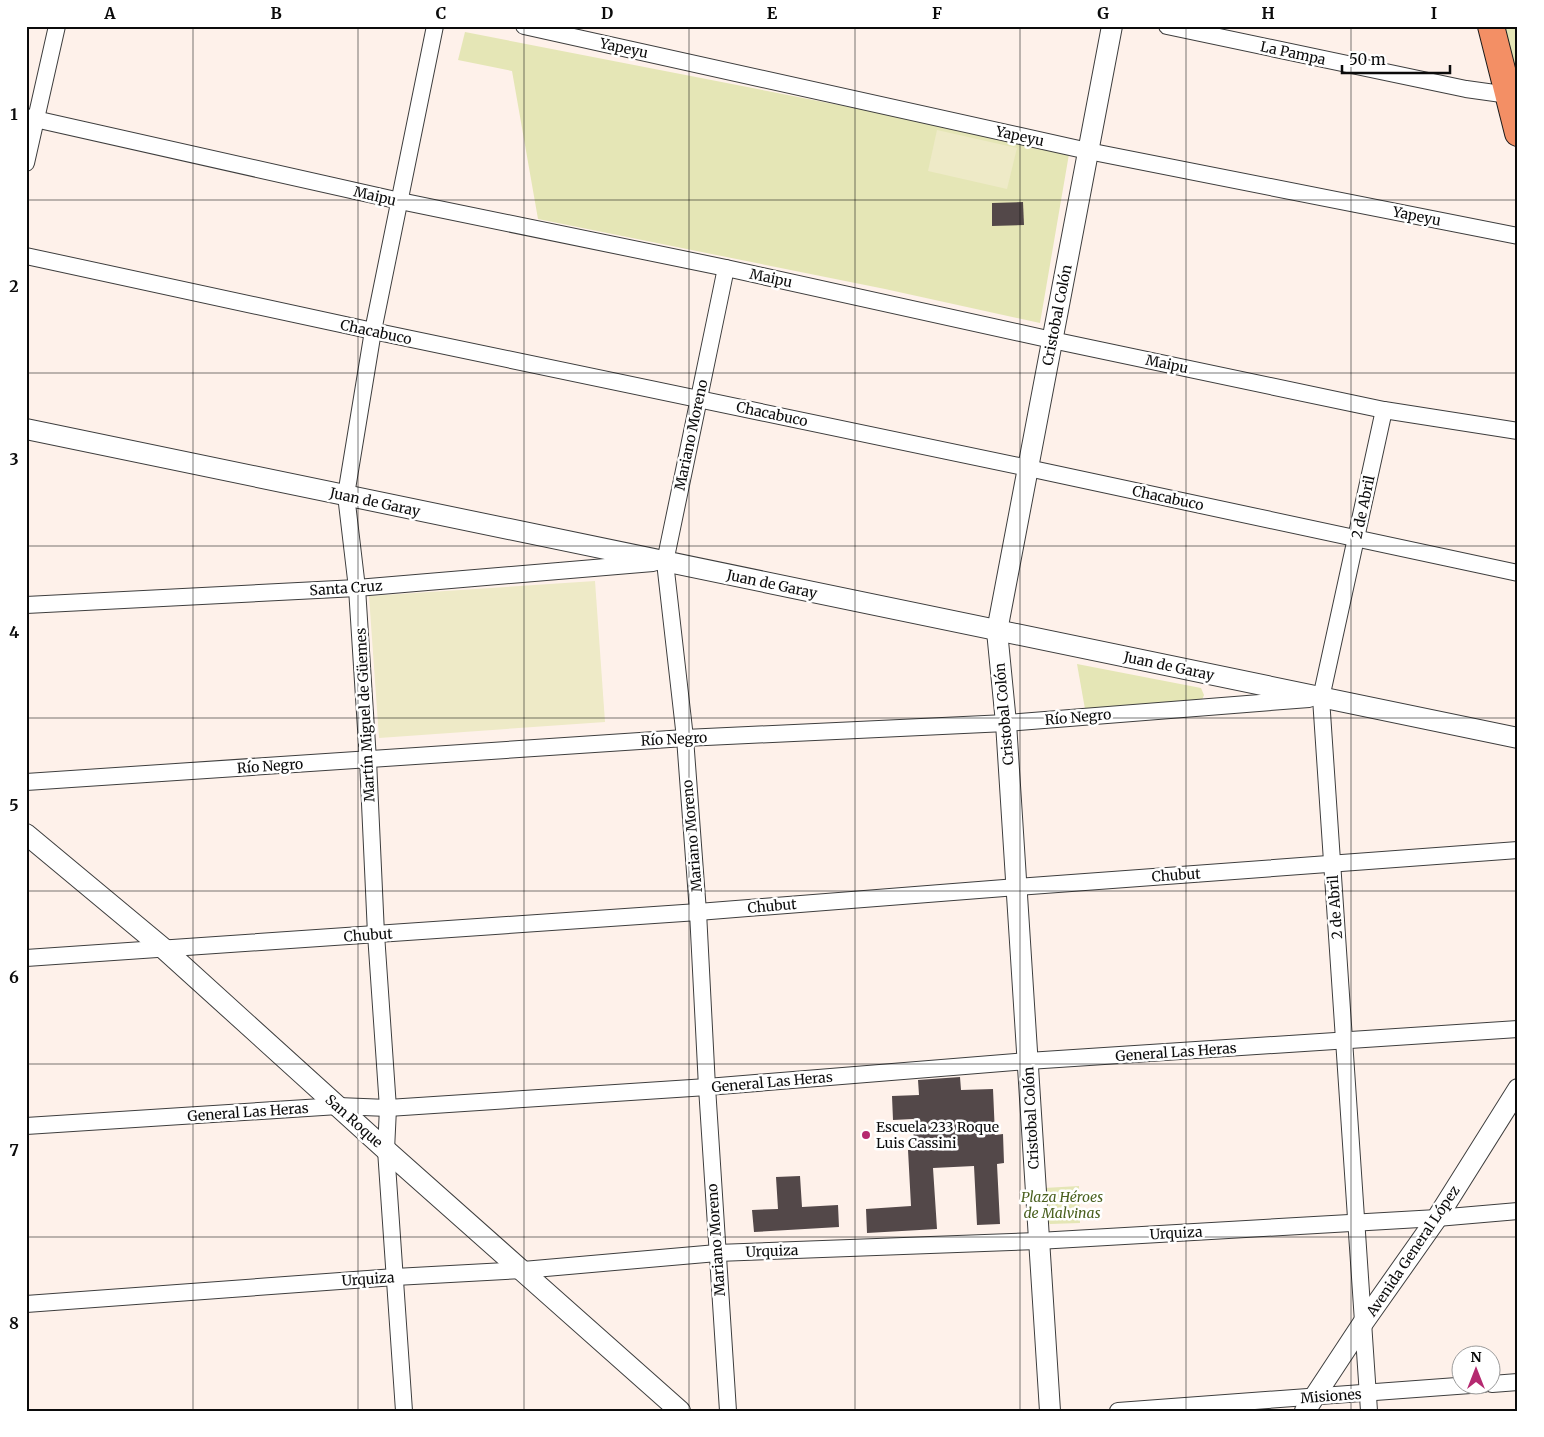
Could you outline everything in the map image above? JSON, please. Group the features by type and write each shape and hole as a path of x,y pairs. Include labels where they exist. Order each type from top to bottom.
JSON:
{"main road":[{"path":"1491,26 1518,133"}],"street":[{"path":"26,163 31,118 57,26"},
{"name":"Martín Miguel de Güemes","path":"404,1411 386,1150 388,1108 376,934 368,760 357,588 346,495 373,331 435,26"},
{"name":"Yapeyu","path":"524,26 1088,151 1518,236"},
{"name":"Cristobal Colón","path":"1050,1411 1006,723 997,630 1112,26"},
{"name":"La Pampa","path":"1167,26 1466,89 1509,95"},
{"name":"Maipu","path":"31,118 400,201 726,268 1052,340 1384,410 1518,432"},
{"name":"Chacabuco","path":"26,256 1518,573"},
{"name":"Mariano Moreno","path":"726,268 665,562 684,738 698,912 717,1254 728,1411"},
{"name":"2 de Abril","path":"1369,1411 1322,698 1384,410"},
{"name":"Juan de Garay","path":"26,429 1518,738"},
{"name":"Santa Cruz","path":"26,605 357,588 665,562"},
{"name":"Río Negro","path":"26,782 684,738 1006,723 1322,698"},
{"name":"San Roque","path":"26,834 163,948 386,1150 680,1411"},
{"name":"Chubut","path":"26,958 698,912 1518,850"},
{"name":"General Las Heras","path":"26,1126 338,1106 388,1108 707,1087 1028,1061 1518,1030"},
{"name":"Avenida General López","path":"1310,1404 1363,1323 1437,1218 1518,1089"},
{"name":"Urquiza","path":"26,1304 395,1277 523,1270 717,1254 1038,1241 1437,1218 1518,1211"},
{"path":"1502,1383 1518,1382"},
{"name":"Misiones","path":"1118,1411 1310,1404 1368,1393 1452,1386"}],"green space":[{"path":"1491,26 1518,26 1518,133"},
{"path":"465,32 921,121 1069,154 1040,323 885,289 538,219 512,71 458,60"},
{"path":"1077,664 1201,688 1204,695 1202,700 1085,709"},
{"name":"Plaza Héroes de Malvinas","path":"1079,1186 1080,1223 1050,1224 1046,1219 1044,1188"}],"shaded area":[{"path":"937,130 1017,148 1007,189 928,171"},
{"path":"595,581 605,722 379,738 369,596"}],"building":[{"path":"1023,202 1024,225 992,226 992,203"},
{"path":"960,1077 961,1090 993,1089 995,1135 1003,1134 1004,1163 997,1164 1000,1224 977,1225 974,1166 933,1168 937,1229 867,1233 866,1209 911,1206 908,1150 914,1150 913,1119 893,1120 892,1096 919,1095 918,1080"},
{"path":"800,1176 802,1207 838,1205 839,1227 754,1232 752,1210 778,1209 776,1177"}],"place":[{"name":"Escuela 233 Roque Luis Cassini","path":"866,1135"}]}
